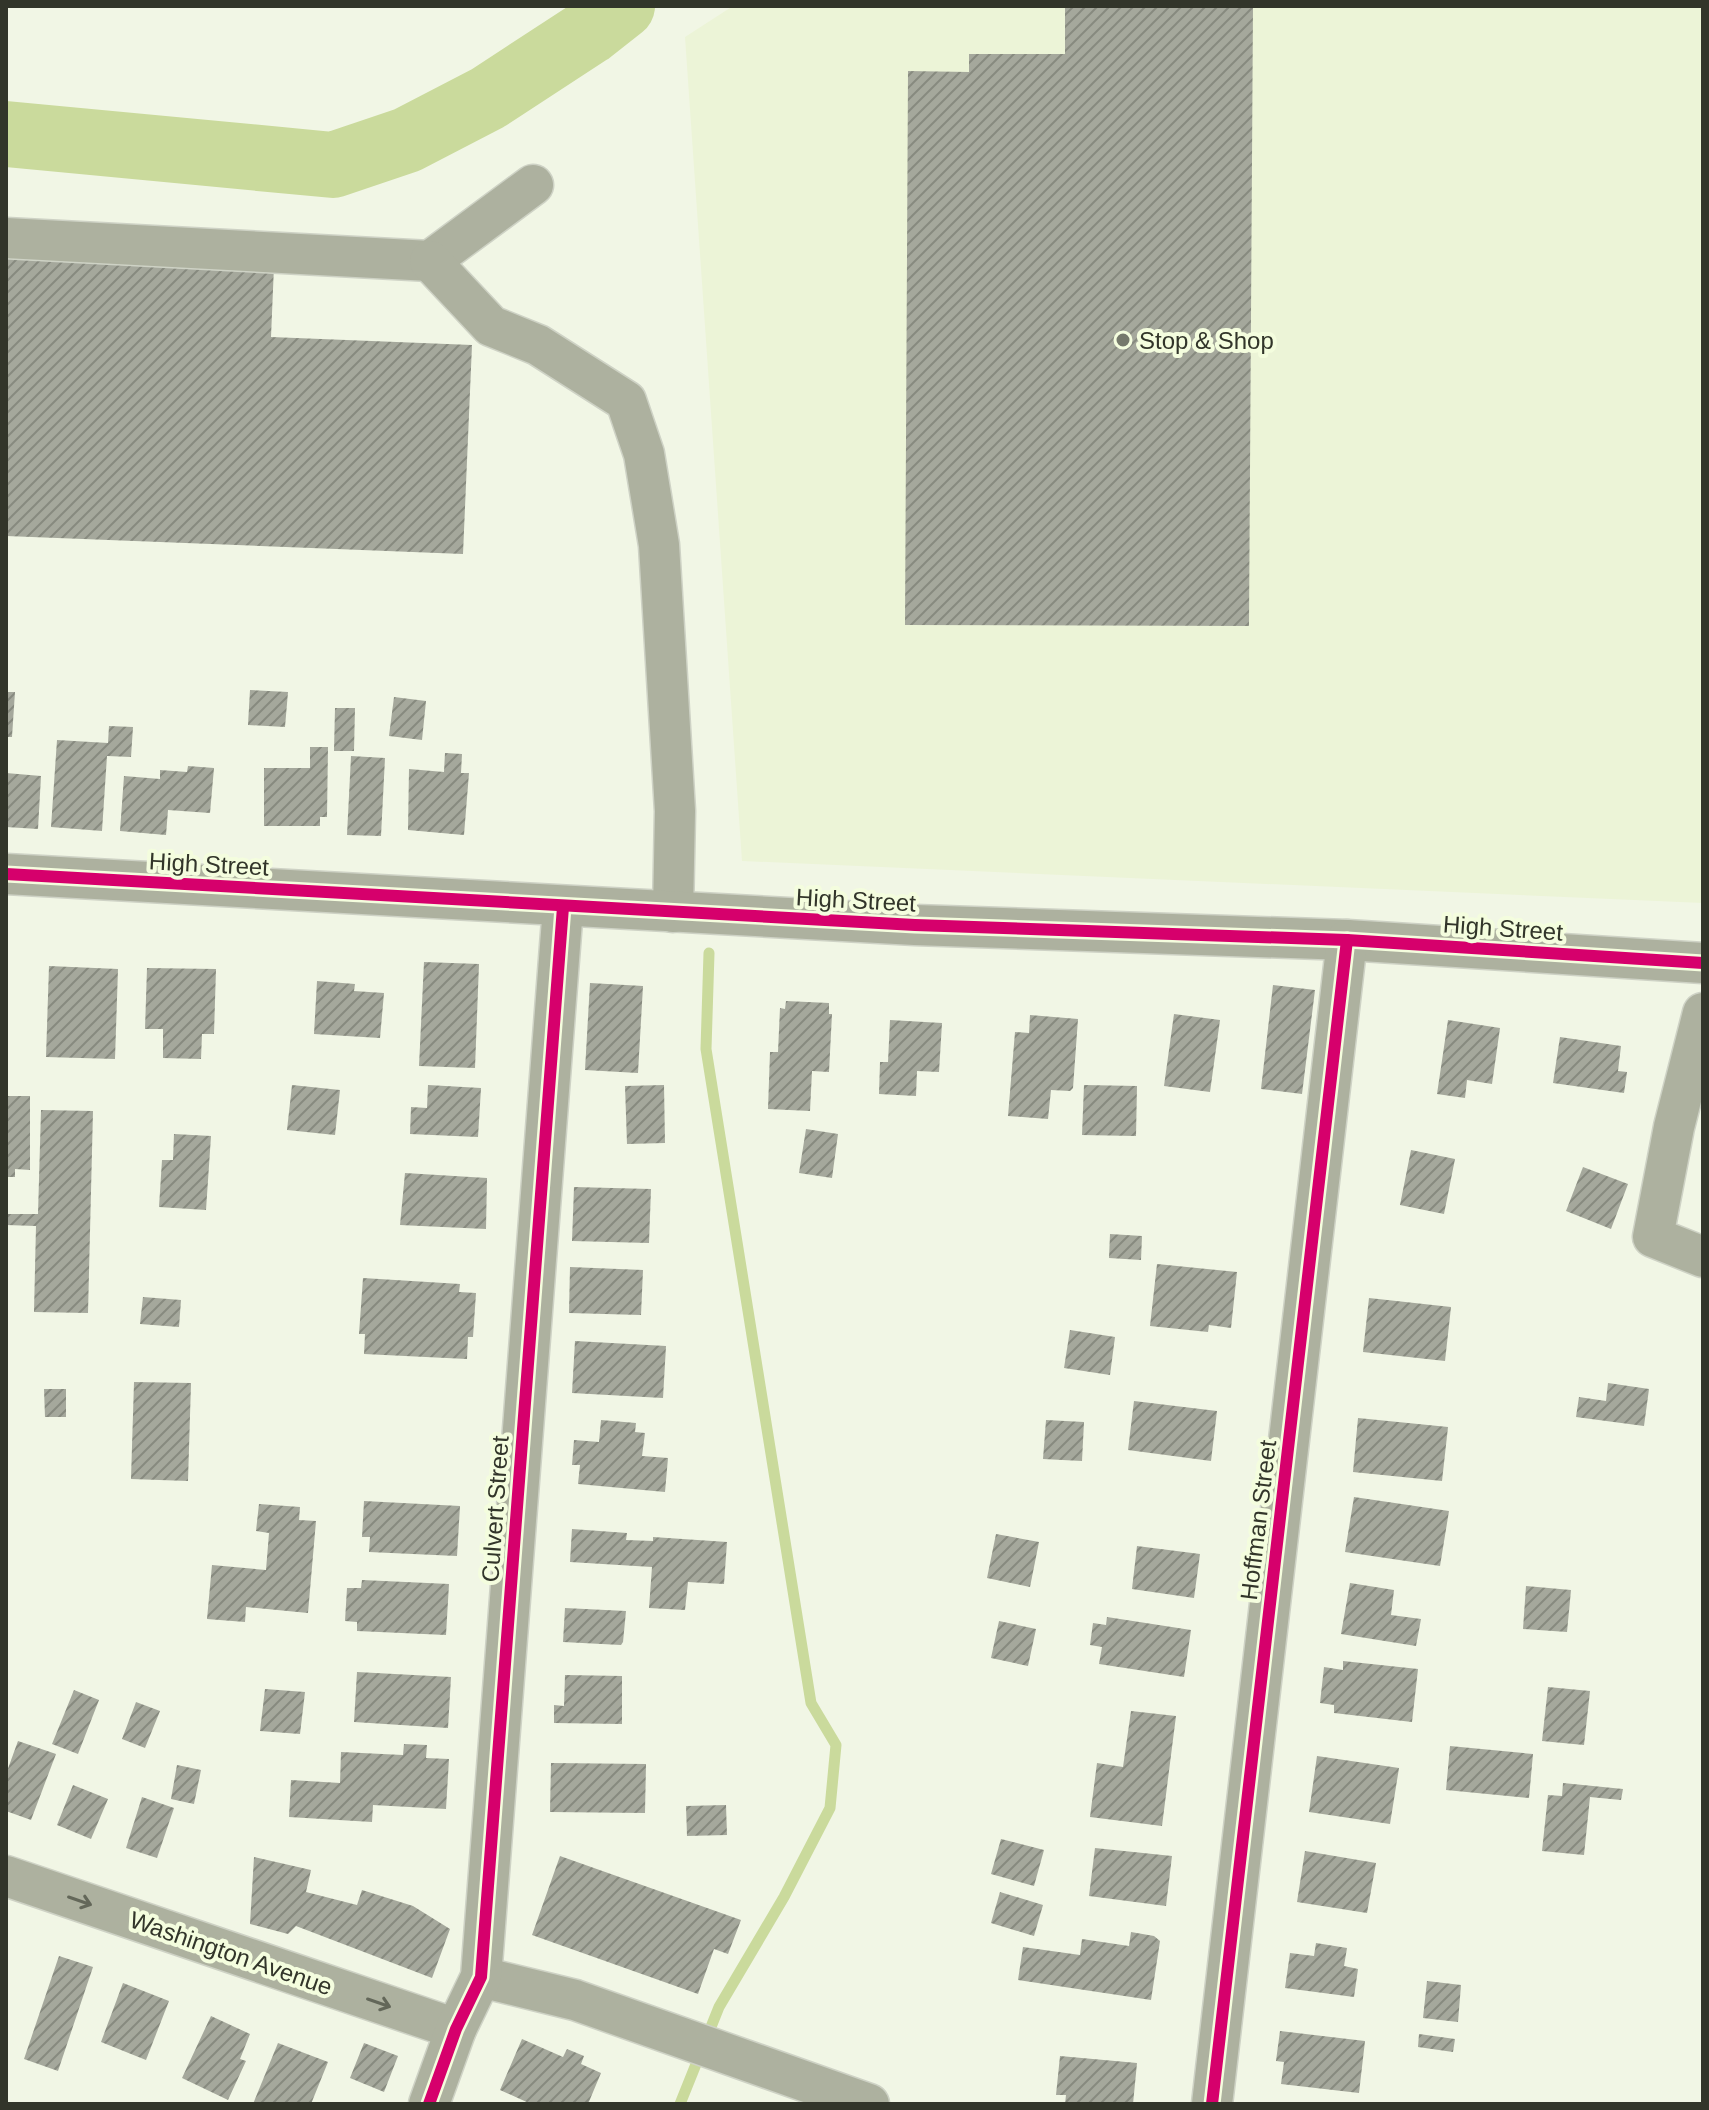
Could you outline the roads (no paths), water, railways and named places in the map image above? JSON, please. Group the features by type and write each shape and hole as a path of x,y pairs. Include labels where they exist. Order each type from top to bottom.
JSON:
{"street":[{"path":"6,238 430,261 533,185"},
{"path":"430,261 491,326 538,345 626,401 644,454 659,545 675,811 673,912"},
{"name":"High Street","path":"6,874 915,925 1347,940 1703,963"},
{"name":"Culvert Street","path":"429,2104 456,2029 481,1977 563,907"},
{"name":"Hoffman Street","path":"1212,2104 1347,940"},
{"path":"1703,1013 1674,1127 1653,1237 1703,1257"},
{"name":"Washington Avenue","path":"6,1876 456,2029"},
{"path":"481,1977 575,2000 869,2104"}],"waterway":[{"path":"6,134 333,165 407,140 488,98 589,32 622,6"},
{"path":"680,2104 719,2007 784,1897 830,1808 836,1745 811,1703 706,1049 709,953"}],"place":[{"name":"Stop & Shop","path":"1123,340"}]}
